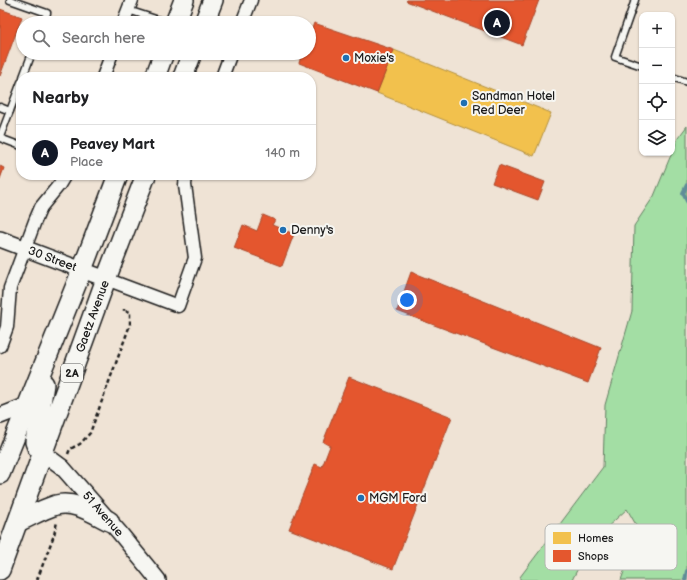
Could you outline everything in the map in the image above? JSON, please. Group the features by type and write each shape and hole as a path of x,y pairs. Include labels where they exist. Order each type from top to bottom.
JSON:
{"main road":[{"path":"178,16 184,0"},
{"path":"207,16 213,0"},
{"path":"157,72 161,60"},
{"path":"185,72 189,60"},
{"name":"2A","path":"0,474 46,362 116,180"},
{"name":"Gaetz Avenue","path":"0,570 106,279 144,180"},
{"path":"43,453 37,447 35,442 42,400 46,362"},
{"path":"18,522 46,509 64,504 79,507 109,521"}],"street":[{"path":"245,16 251,0"},
{"path":"126,16 130,5"},
{"path":"105,72 109,60"},
{"path":"224,72 228,60"},
{"path":"0,346 7,327 10,288 39,211 44,202 62,180"},
{"path":"106,279 178,306 195,258 186,180"},
{"name":"30 Street","path":"0,239 106,279"},
{"path":"0,416 28,405"},
{"name":"51 Avenue","path":"43,453 62,467 158,580"}],"lane":[{"path":"10,0 47,13 46,16"},
{"path":"635,0 615,57 639,65"},
{"path":"130,5 153,16"},
{"path":"25,72 29,60"},
{"path":"675,78 687,82"},
{"path":"16,95 0,137 16,144"},
{"path":"0,107 10,111"}],"path":[{"path":"70,449 80,444 90,433 130,325 130,311 124,312 124,309"},
{"path":"37,580 54,535 57,520"}],"green space":[{"path":"687,126 687,580 621,580 625,570 677,570 677,524 636,524 627,509 611,524 560,524 603,467 605,405 632,311 634,226 654,196 671,156 675,156 675,145 678,138"},
{"path":"545,544 545,570 577,570 572,580 520,580 520,577"}],"building: Homes":[{"name":"Sandman Hotel Red Deer","path":"394,50 551,113 534,156 377,93"}],"building: Shops":[{"path":"539,0 522,45 406,1"},
{"path":"0,9 19,16 16,16 16,33 0,76"},
{"name":"Moxie's","path":"316,24 394,50 377,93 299,63 300,60 316,60"},
{"path":"499,165 545,182 538,200 492,183"},
{"path":"0,166 4,168 0,179"},
{"path":"263,215 275,220 272,225 294,234 282,266 234,248 243,225 257,231"},
{"path":"411,272 601,348 588,383 397,311"},
{"name":"MGM Ford","path":"349,377 452,417 393,569 289,529 315,464 322,467 330,446 323,442"}],"waterway":[{"path":"687,185 683,193 687,201"},
{"path":"685,580 687,571"}],"place":[{"name":"Peavey Mart","path":"497,23"},
{"name":"Moxie's","path":"346,58"},
{"name":"Sandman Hotel Red Deer","path":"464,103"},
{"name":"Denny's","path":"283,230"},
{"name":"MGM Ford","path":"361,498"}]}
